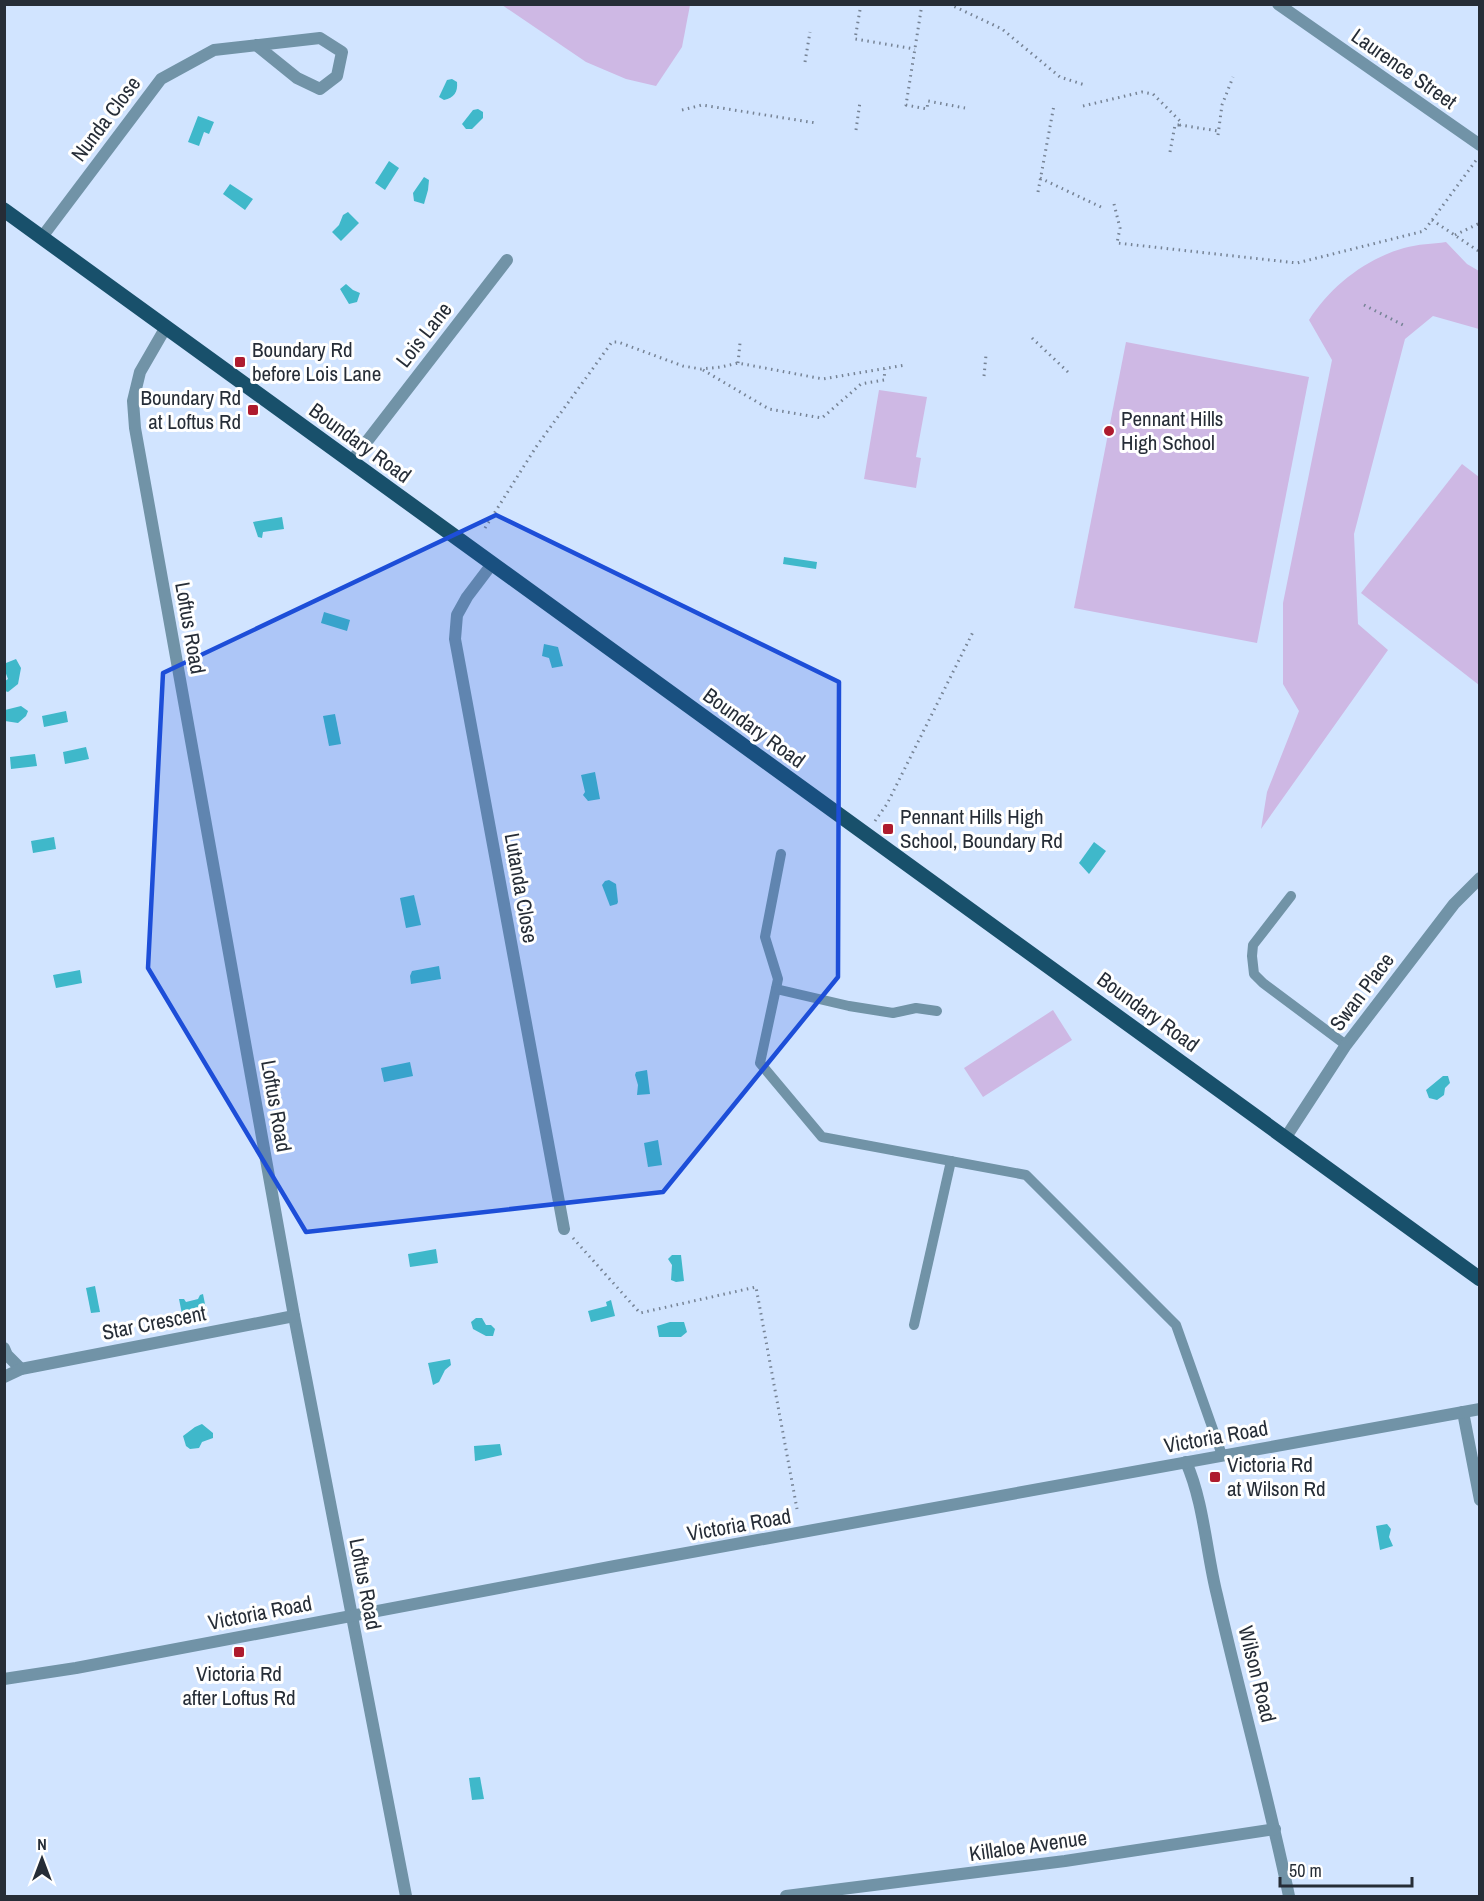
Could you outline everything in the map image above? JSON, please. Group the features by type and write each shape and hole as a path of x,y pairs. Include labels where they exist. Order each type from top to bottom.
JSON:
{"main road":[{"name":"Boundary Road","path":"4,210 1479,1279"}],"street":[{"name":"Laurence Street","path":"1278,4 1479,145"},
{"name":"Nunda Close","path":"42,237 161,79 214,50 256,45 320,38 342,52 337,76 320,89 297,78 256,45"},
{"name":"Lois Lane","path":"351,462 507,260"},
{"name":"Loftus Road","path":"166,327 140,372 133,402 135,428 294,1316 406,1896"},
{"name":"Lutanda Close","path":"492,564 467,597 457,615 456,639 564,1229"},
{"name":"Swan Place","path":"1286,1137 1346,1045 1454,904 1479,878"},
{"name":"Star Crescent","path":"4,1377 21,1369 294,1316"},
{"path":"4,1348 7,1355 21,1369"},
{"name":"Victoria Road","path":"4,1679 76,1668 351,1615 1479,1409"},
{"path":"1463,1412 1479,1500"},
{"name":"Wilson Road","path":"1186,1462 1194,1480 1216,1593 1275,1829 1289,1896"},
{"name":"Killaloe Avenue","path":"786,1896 1065,1861 1275,1829"}],"lane":[{"path":"781,854 765,937 778,979 760,1064 822,1137 1026,1175 1176,1325 1222,1455"},
{"path":"1291,896 1253,945 1254,974 1346,1045"},
{"path":"776,989 849,1006 893,1013 916,1008 937,1011"},
{"path":"914,1325 951,1161"}],"path":[{"path":"861,4 855,39 915,49"},
{"path":"922,4 904,101 906,105 927,109 928,101 965,108"},
{"path":"949,4 1002,29 1060,77 1085,85"},
{"path":"805,62 810,32"},
{"path":"1170,152 1174,125 1218,133 1222,105 1233,77"},
{"path":"1083,106 1142,92 1153,94 1181,122 1180,125"},
{"path":"856,130 860,102"},
{"path":"682,110 702,105 816,123"},
{"path":"1038,192 1054,105"},
{"path":"1114,204 1120,228 1117,243 1297,263 1424,231 1479,156"},
{"path":"1040,178 1103,208"},
{"path":"1432,220 1479,252"},
{"path":"1455,235 1479,223"},
{"path":"1364,305 1405,326"},
{"path":"1032,339 1069,373"},
{"path":"485,528 536,447 612,342 618,342 683,366 701,369 738,363 823,379 904,365"},
{"path":"738,363 740,343"},
{"path":"984,376 986,355"},
{"path":"701,369 769,409 822,418 861,384 884,380 885,369"},
{"path":"866,835 886,804 973,632"},
{"path":"564,1229 640,1313 756,1287 797,1509"}],"highlighted area":[{"path":"496,515 839,682 838,977 663,1192 306,1232 148,968 163,673"}],"shaded area":[{"path":"502,5 690,5 682,47 656,86 626,79 586,62"},
{"path":"1446,242 1467,264 1479,271 1479,329 1433,316 1405,339 1354,534 1358,624 1388,650 1261,829 1267,792 1299,711 1283,684 1283,603 1332,360 1309,320 1327,296 1350,276 1376,259 1409,247"},
{"path":"1126,342 1309,377 1257,643 1074,608"},
{"path":"879,390 927,397 916,457 921,458 916,488 864,479"},
{"path":"1462,464 1479,477 1479,685 1361,593"},
{"path":"1053,1010 1072,1040 983,1097 964,1068"}],"water":[{"path":"452,79 457,82 456,92 444,100 439,97 447,80"},
{"path":"478,109 483,112 483,118 472,129 466,129 462,124 473,110"},
{"path":"198,116 214,122 209,134 204,132 199,146 188,142"},
{"path":"389,161 399,168 385,190 375,183"},
{"path":"424,177 429,180 424,204 414,201 413,193"},
{"path":"230,184 253,199 245,210 223,194"},
{"path":"348,212 359,223 341,241 332,232 339,225 343,215"},
{"path":"346,284 360,293 357,302 349,304 340,289"},
{"path":"282,517 284,529 263,532 262,538 258,537 253,522"},
{"path":"784,557 817,562 816,569 783,564"},
{"path":"324,612 350,620 347,631 321,623"},
{"path":"544,644 558,647 563,666 552,668 549,658 542,656"},
{"path":"16,659 21,668 18,684 8,692 5,691 5,681 8,679 5,671 6,663"},
{"path":"21,706 28,711 26,716 18,723 5,721 5,710"},
{"path":"66,711 68,722 44,727 42,716"},
{"path":"335,714 341,744 329,746 323,716"},
{"path":"86,747 89,759 65,764 63,752"},
{"path":"35,754 37,766 11,769 10,757"},
{"path":"595,772 600,799 588,801 583,795 585,792 581,775"},
{"path":"54,837 56,849 33,853 31,841"},
{"path":"1094,842 1106,851 1089,874 1079,863"},
{"path":"609,880 616,884 618,902 610,906 602,885"},
{"path":"414,895 421,925 406,928 400,898"},
{"path":"439,966 441,979 411,984 412,971"},
{"path":"80,970 82,983 56,988 53,975"},
{"path":"410,1062 413,1076 384,1082 381,1068"},
{"path":"647,1070 650,1094 637,1095 636,1072"},
{"path":"1443,1076 1448,1076 1450,1083 1445,1088 1444,1095 1437,1100 1429,1098 1426,1090"},
{"path":"658,1140 662,1165 648,1167 644,1143"},
{"path":"436,1249 438,1263 410,1267 408,1254"},
{"path":"672,1255 681,1255 684,1281 671,1280 672,1265 668,1259"},
{"path":"95,1286 100,1312 91,1313 86,1288"},
{"path":"203,1294 206,1309 182,1314 179,1299 184,1299 186,1302 198,1299"},
{"path":"611,1300 615,1316 591,1322 588,1311 607,1306 606,1302"},
{"path":"476,1318 482,1318 486,1325 491,1325 495,1329 493,1336 486,1336 473,1329 471,1322"},
{"path":"670,1322 684,1322 687,1332 681,1337 659,1337 657,1326"},
{"path":"450,1359 451,1365 445,1370 439,1382 433,1385 428,1363"},
{"path":"202,1424 213,1433 213,1438 202,1442 199,1448 190,1449 186,1446 183,1436"},
{"path":"500,1444 502,1455 475,1461 474,1446"},
{"path":"1387,1524 1391,1529 1389,1537 1393,1546 1380,1550 1376,1526"},
{"path":"480,1777 484,1799 472,1800 469,1778"}],"place":[{"name":"Boundary Rd before Lois Lane","path":"240,362"},
{"name":"Boundary Rd at Loftus Rd","path":"253,410"},
{"name":"Pennant Hills High School","path":"1109,431"},
{"name":"Pennant Hills High School, Boundary Rd","path":"888,829"},
{"name":"Victoria Rd at Wilson Rd","path":"1215,1477"},
{"name":"Victoria Rd after Loftus Rd","path":"239,1652"}]}
